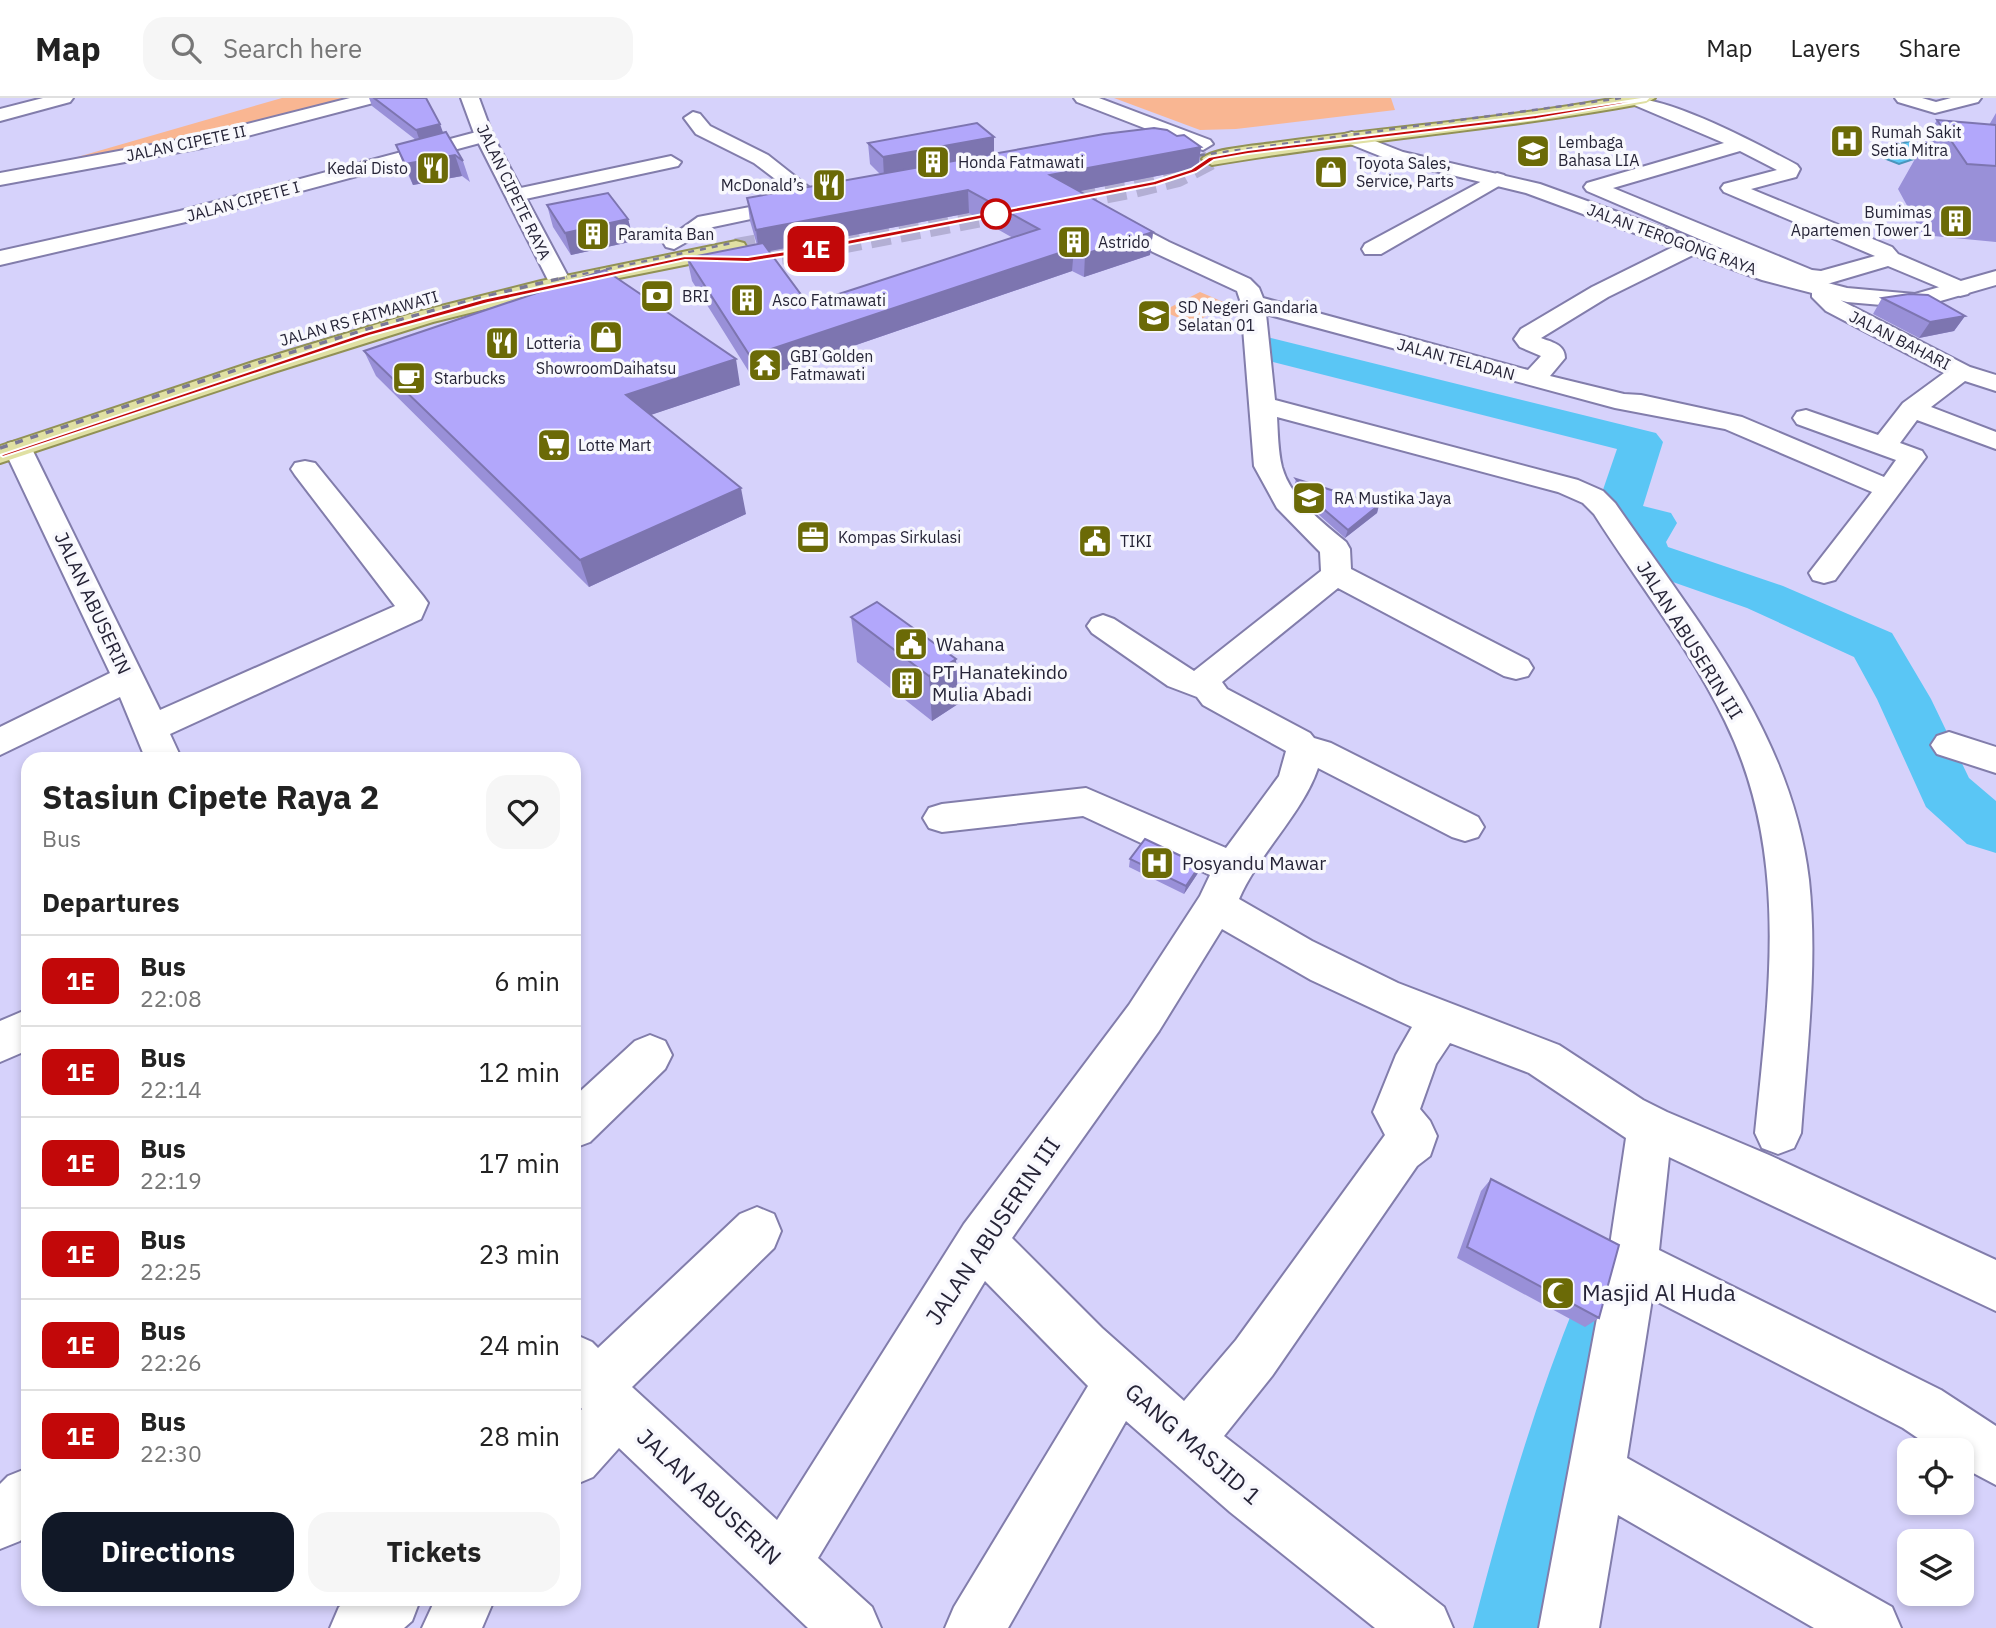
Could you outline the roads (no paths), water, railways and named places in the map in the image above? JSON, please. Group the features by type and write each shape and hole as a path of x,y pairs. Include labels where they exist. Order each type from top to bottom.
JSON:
{"main road":[{"path":"1196,149 1271,132 1566,98"},
{"path":"1196,149 1352,138 1536,117 1638,100"},
{"name":"JALAN RS FATMAWATI","path":"6,445 474,304 556,275 674,242 731,240 556,275"}],"street":[{"path":"0,115 64,98"},
{"name":"JALAN CIPETE II","path":"0,178 201,142 371,98"},
{"name":"JALAN CIPETE RAYA","path":"470,98 484,136 556,275"},
{"path":"1083,98 1196,149"},
{"path":"1904,98 1935,108 1972,98"},
{"path":"1638,100 1788,166 1791,171 1731,188"},
{"path":"674,242 706,222 822,199 761,159 703,130 693,118"},
{"path":"0,178 172,128"},
{"name":"JALAN CIPETE I","path":"0,258 183,217 484,136"},
{"name":"JALAN TEROGONG RAYA","path":"1352,138 1397,156 1533,188 1770,275 1824,290 1877,300 1908,301 1996,278"},
{"path":"1143,142 1168,141 1196,149"},
{"path":"1736,145 1594,187 1808,277 1822,278 1886,261 1955,290"},
{"path":"516,195 671,162"},
{"path":"1674,162 1884,252 1886,261"},
{"path":"1373,250 1497,180"},
{"path":"1086,205 1161,247 1247,288 1253,303 1268,466 1274,484 1295,514 1335,549 1335,574"},
{"name":"JALAN TELADAN","path":"1253,303 1533,379 1553,358 1553,352 1529,342 1526,339 1530,334 1600,292 1693,246"},
{"name":"JALAN BAHARI","path":"1824,290 1824,297 1834,306 1961,372 1912,409 1884,446"},
{"path":"1961,372 1996,383"},
{"path":"1533,379 1624,402 1641,403 1733,423 1818,451 1888,489"},
{"name":"JALAN ABUSERIN III","path":"1263,405 1569,485 1587,493 1605,509 1679,615 1731,699 1754,744 1772,795 1783,839 1791,905 1790,984 1778,1133"},
{"path":"1912,409 1996,441"},
{"path":"1806,418 1912,457 1824,573"},
{"name":"JALAN ABUSERIN","path":"6,445 129,678 160,752"},
{"path":"150,729 410,612 412,603 305,469"},
{"path":"1335,574 1516,668"},
{"path":"1207,688 1207,677 1335,574"},
{"path":"1103,626 1180,678 1207,688 1215,697 1298,742 1303,749 1318,752 1465,827"},
{"path":"0,743 129,678"},
{"path":"1949,745 1996,760"},
{"name":"JALAN ABUSERIN III","path":"782,1564 981,1241 1144,1018 1224,886 1296,780 1304,756 1303,749"},
{"path":"942,818 1086,802 1224,886 1277,943 1332,972 1441,1020 1544,1059 1640,1121 1996,1286"},
{"path":"1188,1438 1254,1358 1401,1151 1413,1141 1414,1136 1396,1116 1396,1112 1418,1055 1441,1020"},
{"path":"0,1043 21,1032"},
{"path":"581,1120 650,1055"},
{"path":"1569,1628 1633,1263 1642,1165 1640,1121"},
{"path":"581,1435 596,1385 757,1230"},
{"name":"GANG MASJID 1","path":"981,1241 1028,1293 1122,1383 1287,1525 1423,1628"},
{"path":"1633,1263 1922,1409 1996,1458"},
{"name":"JALAN ABUSERIN","path":"596,1385 851,1628"},
{"path":"975,1628 1106,1405"},
{"path":"1597,1472 1871,1628"},
{"path":"0,1521 21,1502"},
{"path":"360,1628 384,1606"},
{"path":"452,1628 462,1606"}],"water":[{"path":"1910,141 1938,151 1899,164 1871,153"}],"waterway":[{"path":"1267,349 1641,442 1618,513 1654,523 1642,542 1647,556 1765,597 1874,645 1904,699 1947,792 1988,828 1996,830"},
{"path":"1520,1628 1553,1490 1607,1326"}],"tunnel":[{"path":"722,260 788,254 1134,188 1178,177 1212,159"},
{"path":"736,248 810,235"}],"railway":[{"path":"1187,157 1622,98"},
{"path":"559,279 732,243"},
{"path":"0,448 352,334 423,313 567,277"}],"place":[{"name":"Rumah Sakit Setia Mitra","path":"1847,141"},
{"name":"Lembaga Bahasa LIA","path":"1533,151"},
{"name":"Honda Fatmawati","path":"933,162"},
{"name":"Kedai Disto","path":"433,168"},
{"name":"Toyota Sales, Service, Parts","path":"1331,172"},
{"name":"McDonald’s","path":"829,185"},
{"name":"Bumimas Apartemen Tower 1","path":"1956,221"},
{"name":"Paramita Ban","path":"593,234"},
{"name":"Astrido","path":"1074,242"},
{"name":"BRI","path":"657,296"},
{"name":"Asco Fatmawati","path":"747,300"},
{"name":"SD Negeri Gandaria Selatan 01","path":"1154,316"},
{"name":"ShowroomDaihatsu","path":"606,337"},
{"name":"Lotteria","path":"502,343"},
{"name":"GBI Golden Fatmawati","path":"765,365"},
{"name":"Starbucks","path":"409,378"},
{"name":"Lotte Mart","path":"554,445"},
{"name":"RA Mustika Jaya","path":"1309,498"},
{"name":"Kompas Sirkulasi","path":"813,537"},
{"name":"TIKI","path":"1095,541"},
{"name":"Wahana","path":"911,644"},
{"name":"PT Hanatekindo Mulia Abadi","path":"907,683"},
{"name":"Posyandu Mawar","path":"1157,863"},
{"name":"Masjid Al Huda","path":"1558,1293"}]}
